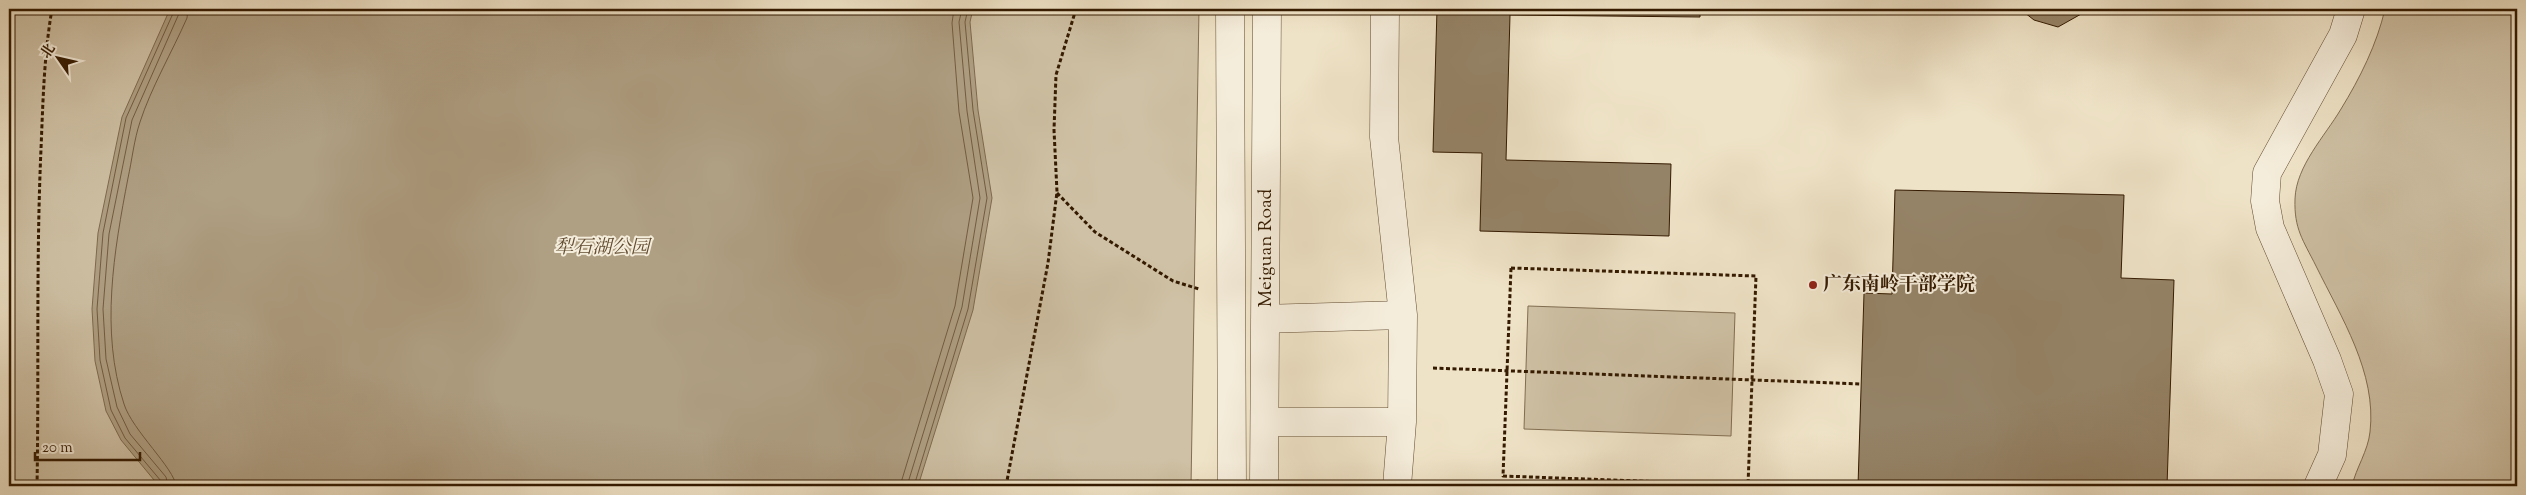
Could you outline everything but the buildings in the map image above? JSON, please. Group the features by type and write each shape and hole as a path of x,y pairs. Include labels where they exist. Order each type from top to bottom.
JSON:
{"street":[{"name":"Meiguan Road","path":"1230,9 1232,482"},
{"name":"Meiguan Road","path":"1264,486 1267,9"},
{"path":"1385,9 1384,137 1404,315 1402,422 1397,486"},
{"path":"2318,486 2332,455 2338,394 2327,360 2270,228 2265,201 2267,173 2343,35 2351,9"},
{"path":"1265,319 1404,315"},
{"path":"1265,422 1402,422"}],"path":[{"path":"36,486 39,393 38,221 45,52 52,9"},
{"path":"1006,486 1048,263 1057,192 1054,130 1056,76 1076,9"},
{"path":"1057,192 1095,232 1135,258 1173,281 1231,299"},
{"path":"1511,268 1756,276 1752,380 1748,484 1503,476 1511,268"},
{"path":"1402,366 1861,384"},
{"path":"1156,486 1232,482"}],"green space":[{"name":"犁石湖公园","path":"9,9 1199,9 1191,486 9,486"},
{"path":"2385,9 2517,9 2517,486 2352,486 2367,446 2370,432 2371,410 2368,388 2363,367 2346,325 2300,234 2296,218 2295,199 2300,175 2312,152 2355,85 2377,35"},
{"path":"1528,306 1735,313 1731,436 1524,429"}],"water":[{"name":"犁石湖公园","path":"170,9 973,9 970,22 978,110 992,198 973,310 918,486 159,486 121,440 106,411 95,361 92,309 98,233 122,117"}],"place":[{"name":"广东南岭干部学院","path":"1813,285"}]}
